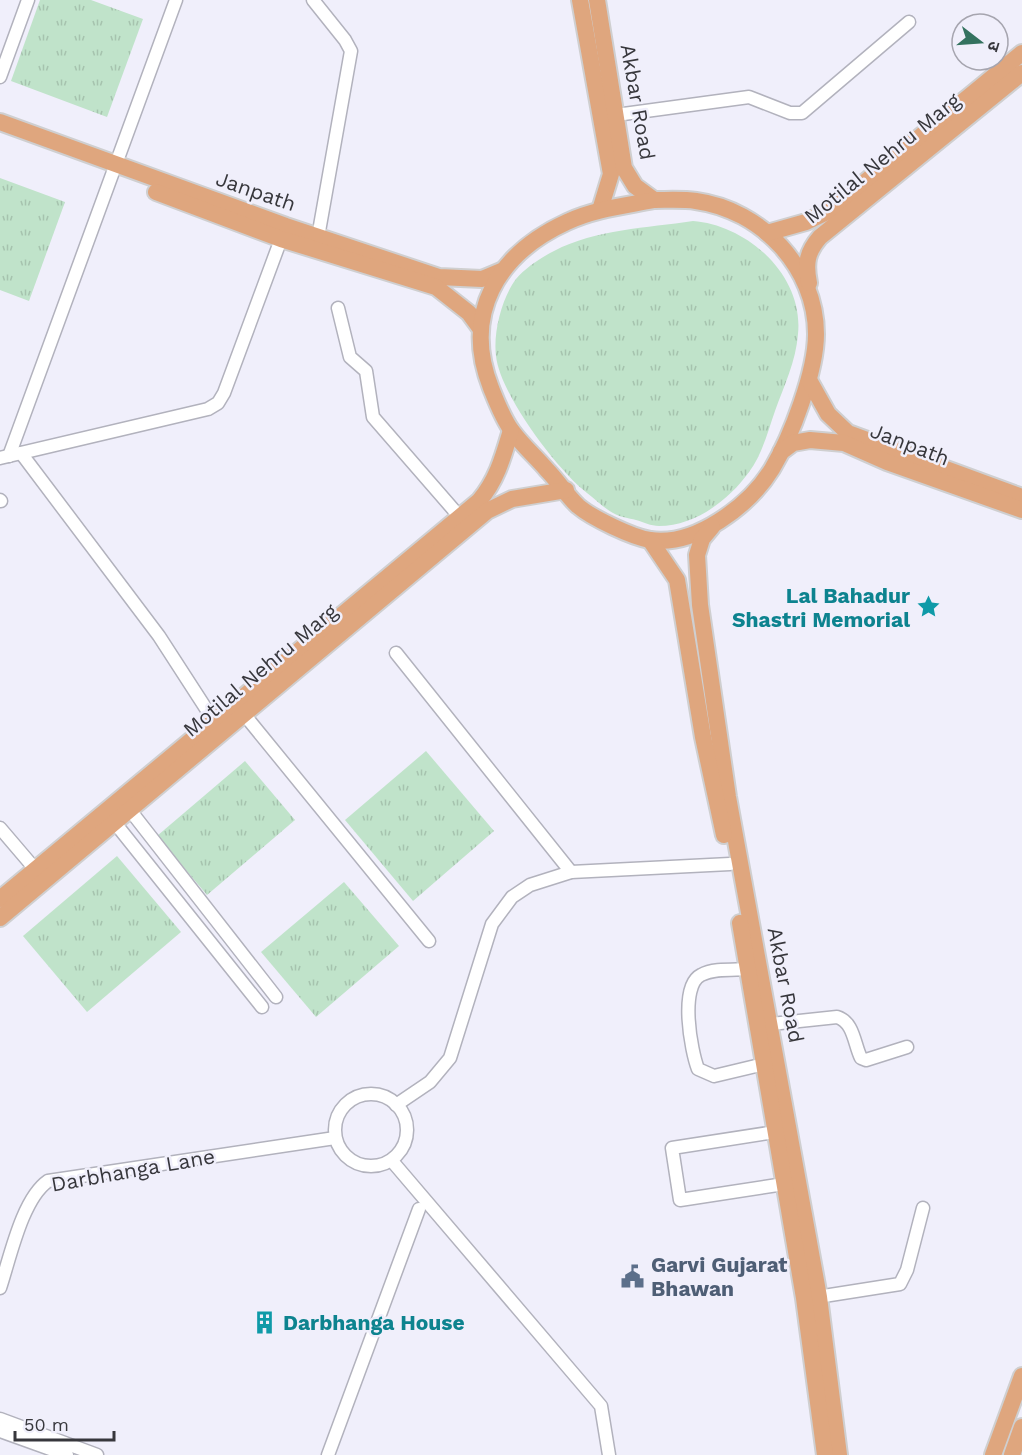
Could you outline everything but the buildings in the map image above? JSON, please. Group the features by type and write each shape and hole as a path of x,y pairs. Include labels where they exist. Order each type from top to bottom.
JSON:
{"main road":[{"name":"Akbar Road","path":"580,0 611,174 600,210"},
{"name":"Akbar Road","path":"597,0 624,168 635,186 654,200"},
{"name":"Motilal Nehru Marg","path":"768,233 806,222 831,210 1022,52"},
{"name":"Motilal Nehru Marg","path":"712,527 743,502 770,471 781,452 809,380 816,334 806,267 808,250 820,237 1022,73"},
{"name":"Janpath","path":"0,122 113,170"},
{"name":"Janpath","path":"0,132 113,170 436,287 469,313 480,328"},
{"path":"712,527 682,538 650,540 607,523 578,507 566,490 511,430 484,371 480,350 480,328 487,298 501,272 517,254 536,239 567,222 600,210 654,200 696,200 721,207 746,218 768,233 786,251 800,272 811,296"},
{"name":"Janpath","path":"284,233 318,237 439,277 482,279 501,272"},
{"name":"Janpath","path":"809,380 828,414 848,433 1022,497"},
{"name":"Motilal Nehru Marg","path":"0,898 35,869 110,817 131,810 239,708 479,501 492,486 511,430"},
{"name":"Janpath","path":"781,452 793,443 810,440 844,443 887,462 1022,510"},
{"name":"Motilal Nehru Marg","path":"0,918 110,817 120,797 214,721 239,708 487,511 512,499 566,490"},
{"name":"Akbar Road","path":"712,527 702,539 697,555 696,578 728,797 771,1024 811,1298 839,1455"},
{"name":"Akbar Road","path":"650,540 677,580 703,737 730,864 784,1184 811,1298 825,1455"},
{"path":"993,1455 1022,1376"},
{"path":"1012,1455 1022,1427"}],"street":[{"path":"0,77 28,0"},
{"path":"10,456 176,0"},
{"path":"313,0 351,51 318,237"},
{"path":"616,115 749,98 790,113 802,113 909,22"},
{"path":"10,456 208,409 218,403 224,393 284,233"},
{"path":"338,308 350,357 366,371 373,417 459,516"},
{"path":"10,456 159,636 214,721"},
{"path":"396,653 571,872"},
{"path":"239,708 429,941"},
{"path":"120,797 276,997"},
{"path":"110,817 262,1007"},
{"path":"0,828 35,869"},
{"path":"396,1105 430,1082 450,1058 492,924 500,910 530,885 571,872 730,864"},
{"path":"748,969 711,972 700,975 692,982 688,991 688,1003 694,1059 698,1069 714,1076 764,1064"},
{"path":"771,1024 837,1017 843,1019 851,1029 861,1058 866,1060 907,1047"},
{"path":"363,1094 377,1094 390,1099 407,1122 407,1137 402,1150 392,1161 379,1166 364,1167 351,1161 340,1152 335,1138 337,1117 349,1100 363,1094"},
{"path":"775,1132 672,1148 680,1200 784,1184"},
{"name":"Darbhanga Lane","path":"0,1288 30,1202 39,1187 48,1180 335,1138"},
{"path":"392,1161 601,1406 609,1455"},
{"path":"811,1298 900,1284 907,1270 923,1208"},
{"path":"328,1455 419,1209"},
{"path":"0,1419 97,1455"},
{"path":"0,1431 67,1455"}],"green space":[{"path":"40,0 91,0 143,19 107,117 11,81"},
{"path":"0,178 65,202 29,301 0,290"},
{"path":"693,221 733,232 752,243 782,273 792,292 797,312 797,344 764,443 749,472 732,492 710,510 685,522 656,526 610,511 575,482 546,450 519,410 500,372 495,347 497,326 503,305 516,279 544,256 570,244 604,234"},
{"path":"426,751 494,831 413,901 345,820"},
{"path":"245,761 295,820 207,895 157,836"},
{"path":"117,856 181,932 87,1012 23,936"},
{"path":"344,882 399,946 316,1017 261,952"}],"place":[{"name":"Lal Bahadur Shastri Memorial","path":"928,607"},
{"name":"Garvi Gujarat Bhawan","path":"633,1276"},
{"name":"Darbhanga House","path":"265,1322"}]}
